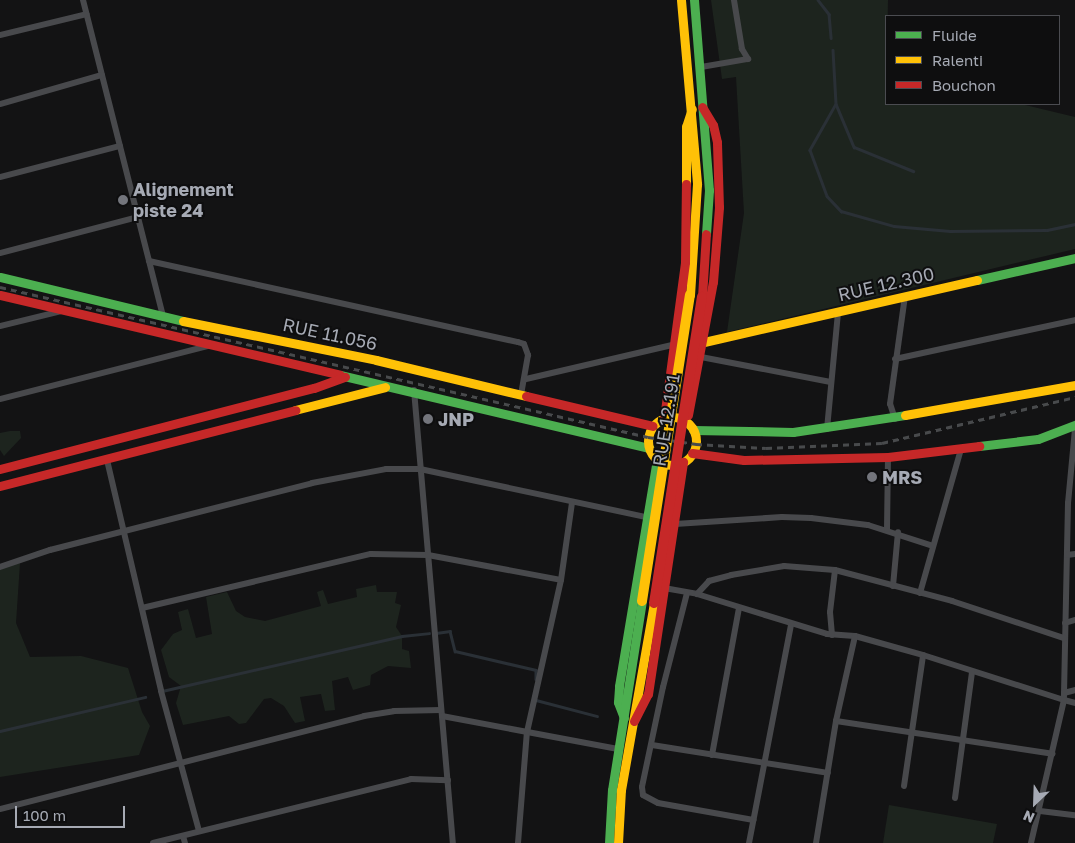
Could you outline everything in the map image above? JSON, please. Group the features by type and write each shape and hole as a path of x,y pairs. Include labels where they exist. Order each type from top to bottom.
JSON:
{"main road":[{"name":"RUE 12.191","path":"618,843 621,790 642,600 690,295 698,184 682,0"},
{"name":"RUE 12.191","path":"609,843 608,816 618,749 629,719 654,603 702,297 709,190 702,107 701,67 694,0"},
{"path":"686,421 704,342 719,207 717,142 713,125 702,107"},
{"path":"664,418 672,345 685,262 686,127 692,108"},
{"name":"RUE 12.300","path":"704,342 1075,258"},
{"name":"RUE 11.056","path":"0,277 163,317 521,394 653,426"},
{"path":"0,295 208,346 387,386 414,390 649,448"},
{"path":"0,469 295,393 345,377"},
{"path":"693,430 826,429 895,419 1075,385"},
{"path":"0,486 107,460 387,386"},
{"path":"656,459 645,517 619,686 618,702 629,719 646,700 684,462 692,453 696,440 693,430 686,421 675,417 664,418 653,426 648,437 649,448 656,459 670,464 684,462"},
{"path":"692,453 744,460 888,457 961,450 1038,438 1075,427"}],"street":[{"path":"83,0 163,317"},
{"path":"701,67 748,58 742,49 734,0"},
{"path":"0,35 87,14"},
{"path":"0,104 102,75"},
{"path":"0,177 120,146"},
{"path":"0,253 138,217"},
{"path":"149,261 524,344 528,355 526,378 521,394"},
{"path":"895,419 890,404 905,296"},
{"path":"0,326 66,310"},
{"path":"826,429 838,312"},
{"path":"895,359 1075,320"},
{"path":"526,378 672,345"},
{"path":"0,399 208,346"},
{"path":"701,357 831,382"},
{"path":"414,390 453,843"},
{"path":"1031,843 1053,754 1064,696 1066,555 1072,502 1075,427"},
{"path":"920,593 961,450"},
{"path":"887,530 888,457"},
{"path":"107,460 180,762 199,831"},
{"path":"0,567 50,550 362,471 420,469 572,503 645,517"},
{"path":"518,843 527,732 561,580 572,503"},
{"path":"675,524 782,517 898,532 933,546"},
{"path":"893,586 898,532"},
{"path":"142,608 371,554 428,555 561,580"},
{"path":"1066,555 1075,554"},
{"path":"697,594 710,581 731,574 784,566 835,570 920,593 1064,638"},
{"path":"832,635 830,612 835,570"},
{"path":"664,588 697,594 832,635 855,636 923,655 972,672 1064,696 1075,703"},
{"path":"687,593 642,787 648,800 753,820"},
{"path":"712,755 739,608"},
{"path":"1065,623 1075,620"},
{"path":"750,843 791,624"},
{"path":"816,843 836,721 855,636"},
{"path":"904,786 923,655"},
{"path":"955,798 972,672"},
{"path":"1064,696 1075,690"},
{"path":"0,809 380,712 442,713 527,732 618,749"},
{"path":"836,721 963,738 1053,754"},
{"path":"652,745 828,773"},
{"path":"153,843 411,779 448,780"},
{"path":"1040,811 1075,815"},
{"path":"183,836 185,843"}],"shaded area":[{"path":"711,0 888,0 888,15 885,15 885,105 1025,105 1075,117 1075,249 727,332 744,213 736,77 722,79"},
{"path":"20,431 21,438 4,456 0,450 0,433"},
{"path":"20,563 16,623 30,657 81,656 128,668 142,712 150,726 139,755 0,777 0,568"},
{"path":"376,585 377,592 397,592 395,603 401,605 396,627 402,636 402,649 409,651 411,668 388,666 371,675 370,685 353,690 348,677 332,681 335,710 325,711 321,694 300,697 305,721 295,723 284,706 271,698 264,699 246,723 239,724 229,716 183,725 176,703 181,686 169,677 161,650 173,634 182,630 178,612 188,609 196,638 212,634 206,597 227,592 236,611 245,617 265,621 321,606 317,592 323,590 328,604 357,597 356,589"},
{"path":"889,805 997,824 993,843 883,843"}],"waterway":[{"path":"818,0 829,14 831,38"},
{"path":"833,50 836,104 810,150 827,196 841,211 894,226 950,231 1047,230 1075,224"},
{"path":"836,104 854,147 913,171"},
{"path":"436,633 450,631 455,651 536,670 536,679"},
{"path":"162,691 402,636 429,633"},
{"path":"0,731 145,697"},
{"path":"536,700 597,716"}],"railway":[{"path":"0,287 648,437 696,444 766,448 882,443 1075,397"}],"traffic: fast":[{"path":"694,0 709,190 706,234"},
{"path":"977,280 1075,258"},
{"path":"0,277 183,321"},
{"path":"340,375 649,448"},
{"path":"693,430 793,432 905,415"},
{"path":"979,446 1038,439 1075,425"},
{"path":"624,718 618,702 619,686 657,459"},
{"path":"609,843 612,790 642,601"}],"traffic: slow":[{"path":"681,0 697,184 690,295"},
{"path":"686,184 686,127 692,109"},
{"path":"704,342 977,280"},
{"path":"642,601 690,295"},
{"path":"183,321 376,360 526,396"},
{"path":"905,415 1075,385"},
{"path":"295,410 385,387"},
{"path":"667,417 677,417 689,424 696,436 696,441 696,446 689,458 677,465 667,465 659,461 652,454 648,446 648,436 652,428 659,421 667,417"},
{"path":"618,843 621,790 654,603"}],"traffic: jam":[{"path":"688,415 713,282 719,207 717,142 713,125 702,107"},
{"path":"664,418 685,262 686,184"},
{"path":"702,297 706,234"},
{"path":"0,295 340,375"},
{"path":"654,603 702,297"},
{"path":"0,469 314,388 345,377"},
{"path":"526,396 653,426"},
{"path":"0,486 295,410"},
{"path":"692,453 744,460 888,457 979,446"},
{"path":"634,721 648,694 683,462"}],"place":[{"name":"Alignement piste 24","path":"123,200"},
{"name":"JNP","path":"428,419"},
{"name":"MRS","path":"872,477"}]}
